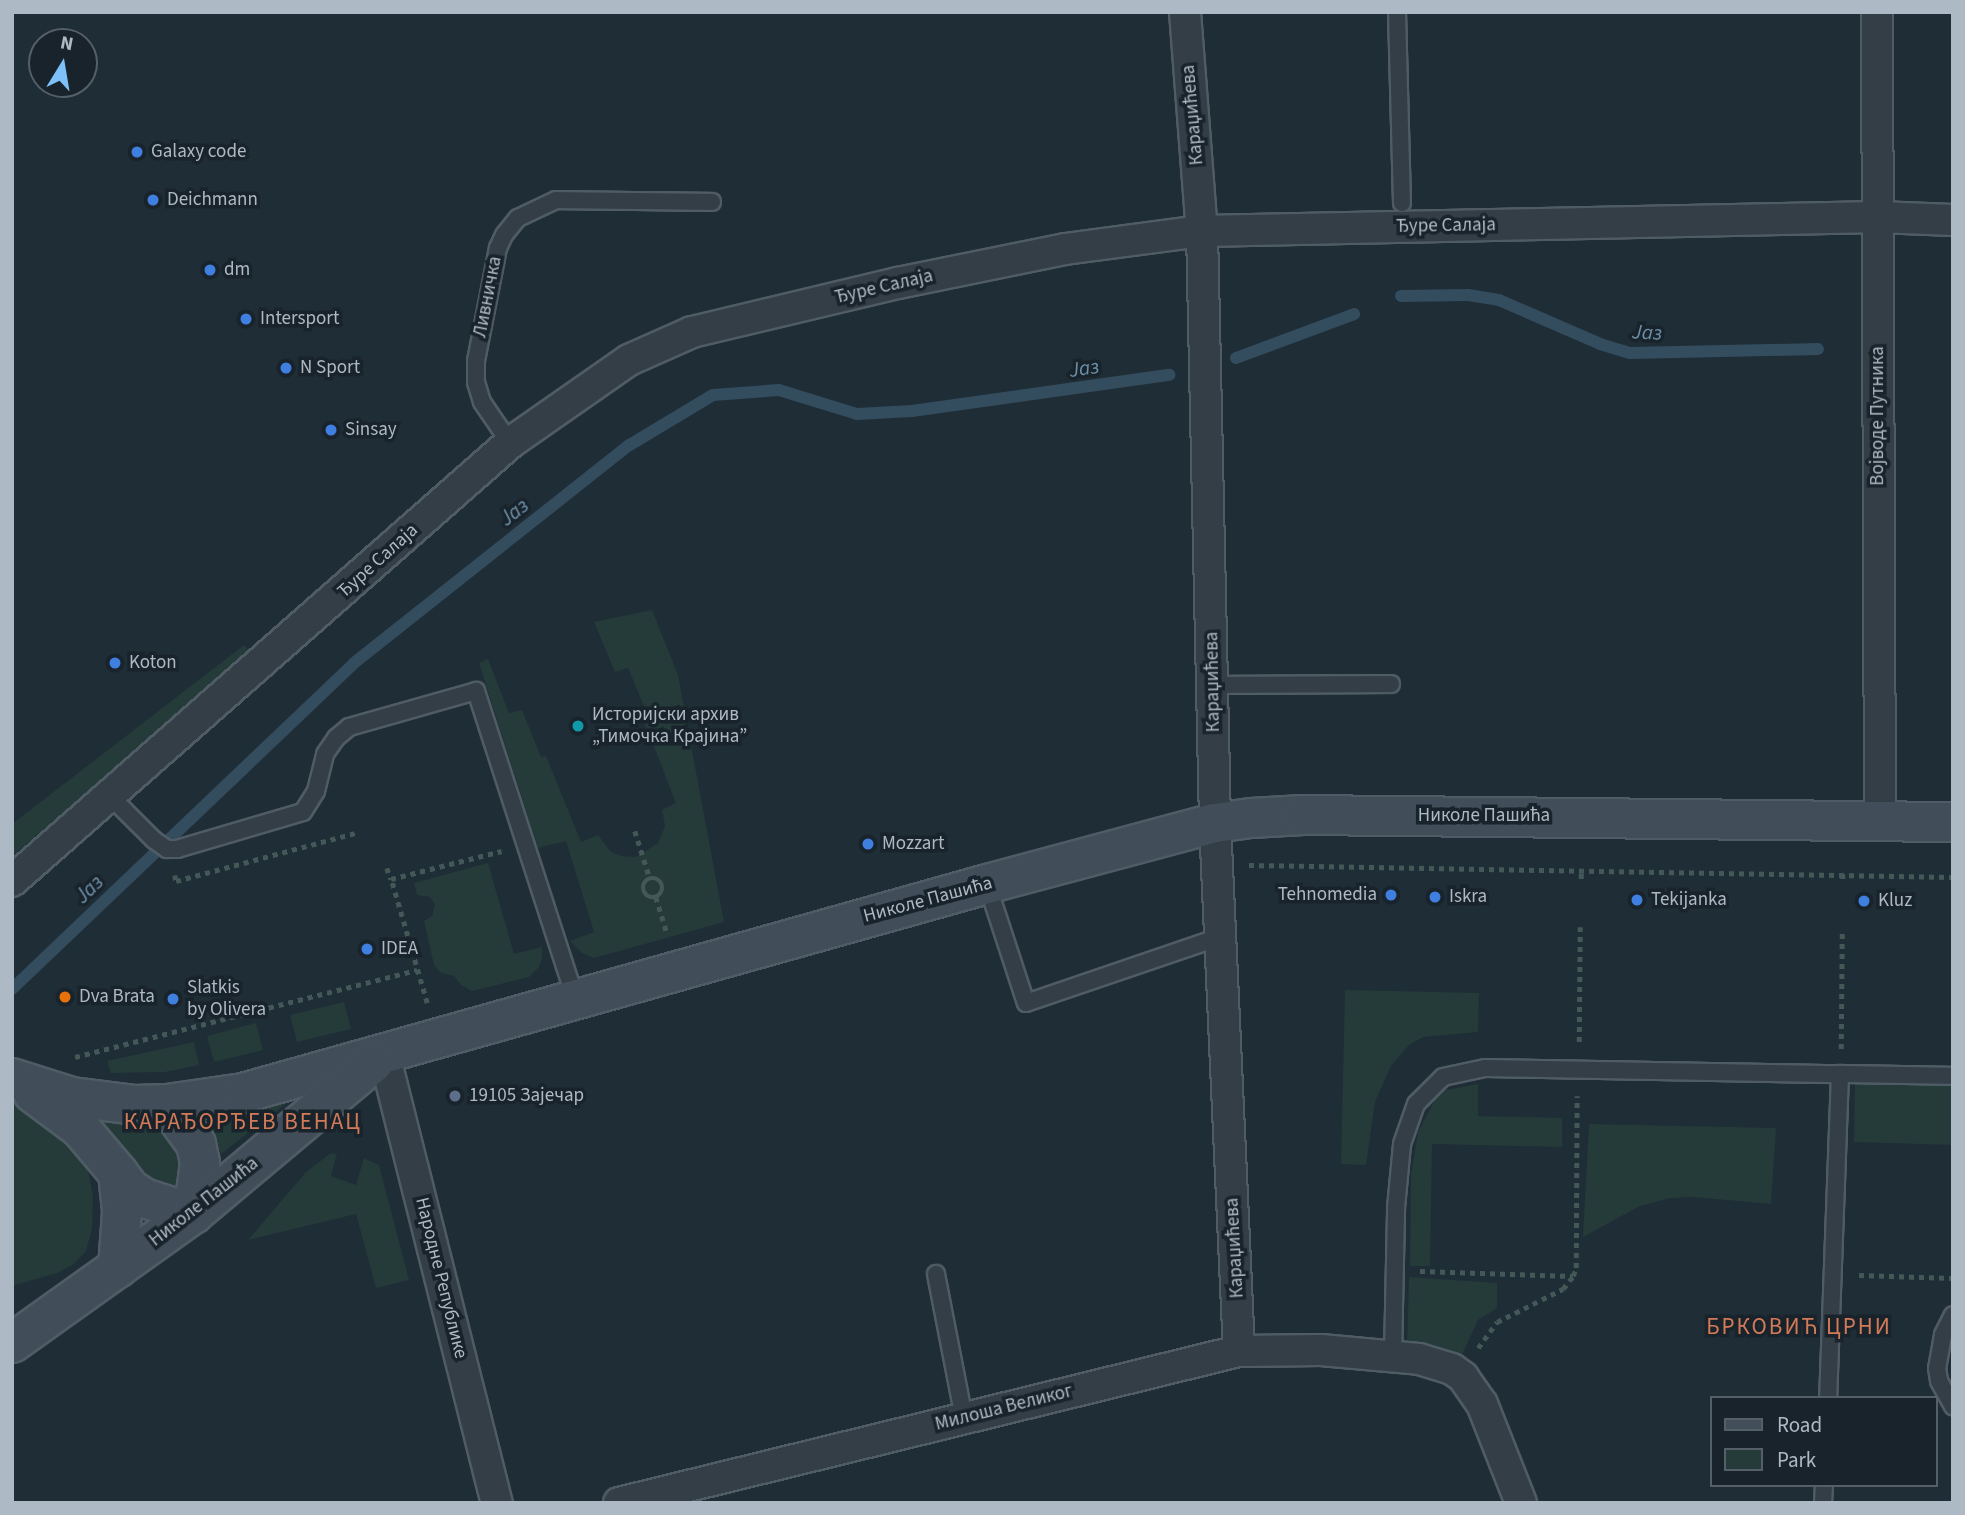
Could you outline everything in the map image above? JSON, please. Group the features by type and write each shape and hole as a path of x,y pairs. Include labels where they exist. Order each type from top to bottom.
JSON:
{"street":[{"name":"Караџићева","path":"1185,12 1202,231 1215,822 1239,1351"},
{"name":"Војводе Путника","path":"1877,12 1880,820"},
{"name":"Ђуре Салаја","path":"12,881 510,443 629,360 692,332 898,283 1065,249 1202,231 1878,217 1953,220"},
{"name":"Николе Пашића","path":"12,1343 193,1214 384,1054 575,998 1215,822 1303,815 1953,822"},
{"path":"15,1079 98,1101 167,1104 243,1093 384,1054"},
{"name":"Народне Републике","path":"384,1054 497,1503"},
{"path":"15,1079 80,1128 130,1189 144,1198 193,1214 200,1163 196,1144 167,1104"},
{"path":"118,1173 122,1212 118,1268"},
{"name":"Милоша Великог","path":"619,1503 1239,1351 1321,1350 1393,1356 1440,1364 1462,1377"},
{"path":"1462,1377 1489,1418 1521,1503"}],"lane":[{"path":"1397,12 1402,203"},
{"name":"Ливничка","path":"510,443 482,402 476,382 476,361 498,248 504,235 519,218 533,208 556,200 712,202"},
{"path":"1213,685 1391,684"},
{"path":"110,796 161,845 177,849 303,812 316,791 325,754 349,727 476,691 575,998"},
{"path":"987,884 1026,1003 1220,937"},
{"path":"1393,1356 1396,1208 1402,1144 1416,1104 1443,1077 1485,1068 1953,1076"},
{"path":"1828,1396 1840,1074"},
{"path":"936,1274 964,1418"},
{"path":"1953,1315 1942,1335 1937,1368 1939,1381 1953,1406"}],"path":[{"path":"635,831 650,879"},
{"path":"391,879 525,845"},
{"path":"1217,865 1953,877"},
{"path":"387,868 430,1013"},
{"path":"1581,870 1581,879"},
{"path":"1843,874 1843,883"},
{"path":"650,879 656,879 662,886 660,895 656,897 648,897 644,892 645,883 650,879"},
{"path":"656,897 669,938"},
{"path":"1462,1377 1483,1339 1497,1322 1563,1289 1576,1268 1580,927"},
{"path":"1840,1074 1842,931"},
{"path":"71,1058 417,970"},
{"path":"1394,1270 1573,1276"},
{"path":"1834,1274 1953,1278"}],"green space":[{"path":"652,610 678,675 724,922 594,958 582,953 570,941 594,932 566,841 538,848 479,663 488,659 509,713 522,710 541,757 546,756 581,842 598,835 610,851 621,856 636,857 658,843 665,826 662,810 676,803 642,716 647,713 628,668 615,672 594,622"},
{"path":"244,645 252,655 12,856 12,824"},
{"path":"488,863 514,954 542,947 542,959 539,967 529,977 472,991 461,985 454,976 441,973 434,965 424,921 432,916 435,905 430,897 417,895 414,883"},
{"path":"1345,990 1479,993 1478,1032 1423,1037 1409,1045 1391,1066 1375,1102 1366,1165 1341,1164"},
{"path":"344,1002 351,1029 297,1042 290,1015"},
{"path":"256,1023 263,1050 214,1062 207,1036"},
{"path":"194,1042 199,1065 165,1072 111,1073 107,1061"},
{"path":"1855,1083 1953,1085 1953,1145 1854,1142"},
{"path":"1478,1084 1478,1116 1562,1118 1562,1147 1432,1144 1430,1266 1410,1266 1411,1175 1418,1132 1435,1100 1446,1090"},
{"path":"306,1088 221,1154 215,1134 201,1111"},
{"path":"12,1096 79,1150 88,1169 93,1196 92,1229 86,1251 74,1264 57,1273 12,1286"},
{"path":"91,1118 154,1122 163,1126 188,1160 179,1190 145,1184"},
{"path":"1589,1124 1776,1128 1771,1204 1694,1197 1670,1198 1640,1206 1583,1237"},
{"path":"331,1153 337,1154 331,1176 356,1185 364,1158 379,1165 409,1280 376,1288 356,1214 248,1240 306,1172"},
{"path":"1409,1277 1497,1283 1497,1308 1478,1320 1458,1363 1407,1348"}],"waterway":[{"name":"Јаз","path":"1401,296 1468,295 1499,300 1600,344 1630,353 1818,349"},
{"name":"Јаз","path":"1236,358 1354,314"},
{"name":"Јаз","path":"12,989 354,663 628,446 713,395 779,390 857,414 912,411 1169,375"}],"place":[{"name":"Galaxy code","path":"137,152"},
{"name":"Deichmann","path":"153,200"},
{"name":"dm","path":"210,270"},
{"name":"Intersport","path":"246,319"},
{"name":"N Sport","path":"286,368"},
{"name":"Sinsay","path":"331,430"},
{"name":"Koton","path":"115,663"},
{"name":"Историјски архив „Тимочка Крајина”","path":"578,726"},
{"name":"Mozzart","path":"868,844"},
{"name":"Tehnomedia","path":"1391,895"},
{"name":"Iskra","path":"1435,897"},
{"name":"Tekijanka","path":"1637,900"},
{"name":"Kluz","path":"1864,901"},
{"name":"IDEA","path":"367,949"},
{"name":"Dva Brata","path":"65,997"},
{"name":"Slatkis by Olivera","path":"173,999"},
{"name":"19105 Зајечар","path":"455,1096"}],"district":[{"name":"КАРАЂОРЂЕВ ВЕНАЦ","path":"243,1122"},
{"name":"БРКОВИЋ ЦРНИ","path":"1799,1327"}]}
